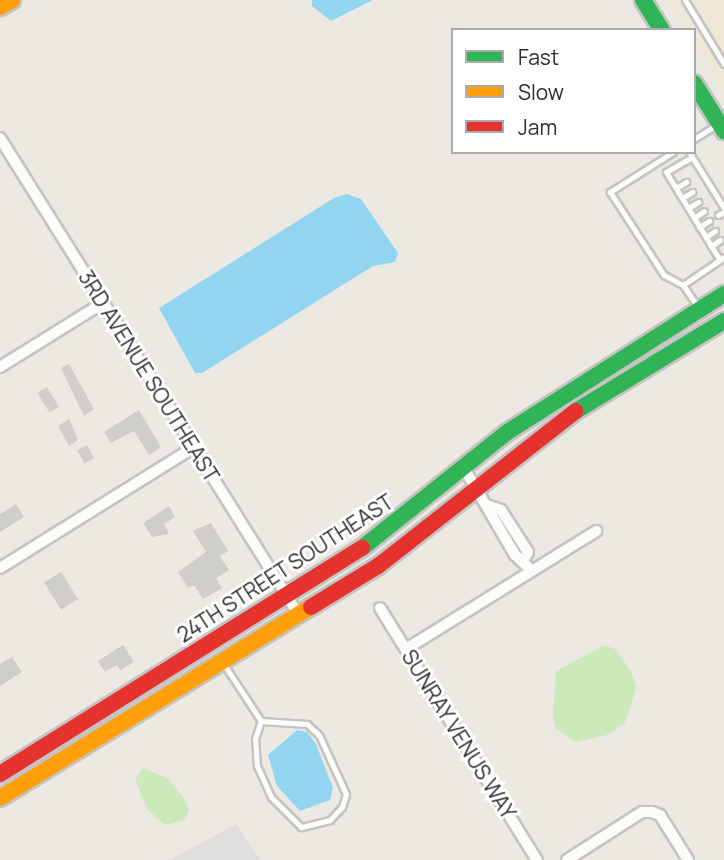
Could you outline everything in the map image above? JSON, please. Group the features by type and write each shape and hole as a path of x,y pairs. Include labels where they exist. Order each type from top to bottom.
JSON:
{"street":[{"path":"0,7 12,0"},
{"path":"643,0 661,28"},
{"path":"696,86 722,127"},
{"name":"3RD AVENUE SOUTHEAST","path":"0,138 299,615"},
{"name":"24TH STREET SOUTHEAST","path":"0,774 362,548 578,383 724,294"},
{"path":"0,367 103,303"},
{"path":"0,798 378,566 591,401 724,321"},
{"path":"0,568 193,448"},
{"path":"464,468 489,506 501,510 528,552 524,559 532,571"},
{"path":"406,649 596,531"},
{"name":"SUNRAY VENUS WAY","path":"380,608 537,860"},
{"path":"567,860 642,812 652,812 660,815 688,860"}],"lane":[{"path":"685,0 724,64"},
{"path":"696,138 722,127"},
{"path":"670,154 610,192 664,275 683,285 699,309"},
{"path":"683,285 722,259 711,246 666,173 691,155 720,201 722,212"},
{"path":"695,177 702,173"},
{"path":"676,188 686,182"},
{"path":"700,187 708,182"},
{"path":"682,198 692,192"},
{"path":"707,196 714,192"},
{"path":"712,206 720,201"},
{"path":"688,208 698,202"},
{"path":"694,218 704,211"},
{"path":"699,227 709,221"},
{"path":"706,237 715,231"},
{"path":"711,246 720,240"},
{"path":"222,662 261,722"},
{"path":"261,722 307,724 318,734 346,794 342,807 330,820 301,827 271,797 257,765 255,739 261,722"}],"shaded area":[{"path":"669,0 724,0 724,92 696,45 696,28 686,28"},
{"path":"236,824 260,860 170,860"}],"green space":[{"path":"603,646 614,648 631,671 636,686 631,706 624,724 607,735 576,742 556,729 553,716 556,671"},
{"path":"143,768 167,778 183,797 189,811 183,821 165,825 148,810 135,780"}],"water":[{"path":"312,0 373,0 331,21 312,6"},
{"path":"347,194 361,199 398,253 395,262 373,266 202,373 195,373 159,308 334,198"},
{"path":"297,730 307,732 316,744 333,788 330,800 300,811 277,786 268,755"}],"building":[{"path":"69,364 94,409 84,416 61,368"},
{"path":"47,387 59,407 49,412 38,393"},
{"path":"139,410 161,447 149,455 134,431 111,443 104,432"},
{"path":"69,419 78,440 69,446 58,426"},
{"path":"87,445 94,458 84,463 77,450"},
{"path":"16,504 24,517 0,532 0,514"},
{"path":"169,506 175,517 164,524 169,534 152,537 143,523"},
{"path":"211,523 228,551 220,556 229,570 216,578 222,588 203,599 194,585 188,588 178,572 206,552 193,531"},
{"path":"61,572 78,599 61,610 44,583"},
{"path":"123,645 134,662 120,670 117,665 105,672 98,661"},
{"path":"12,657 22,672 0,686 0,664"}],"traffic: fast":[{"path":"643,0 661,28"},
{"path":"696,86 724,131"},
{"path":"362,548 506,433 724,294"},
{"path":"576,411 724,321"}],"traffic: slow":[{"path":"0,7 12,0"},
{"path":"0,798 311,607"}],"traffic: jam":[{"path":"311,607 378,566 576,411"},
{"path":"0,774 362,548"}]}
